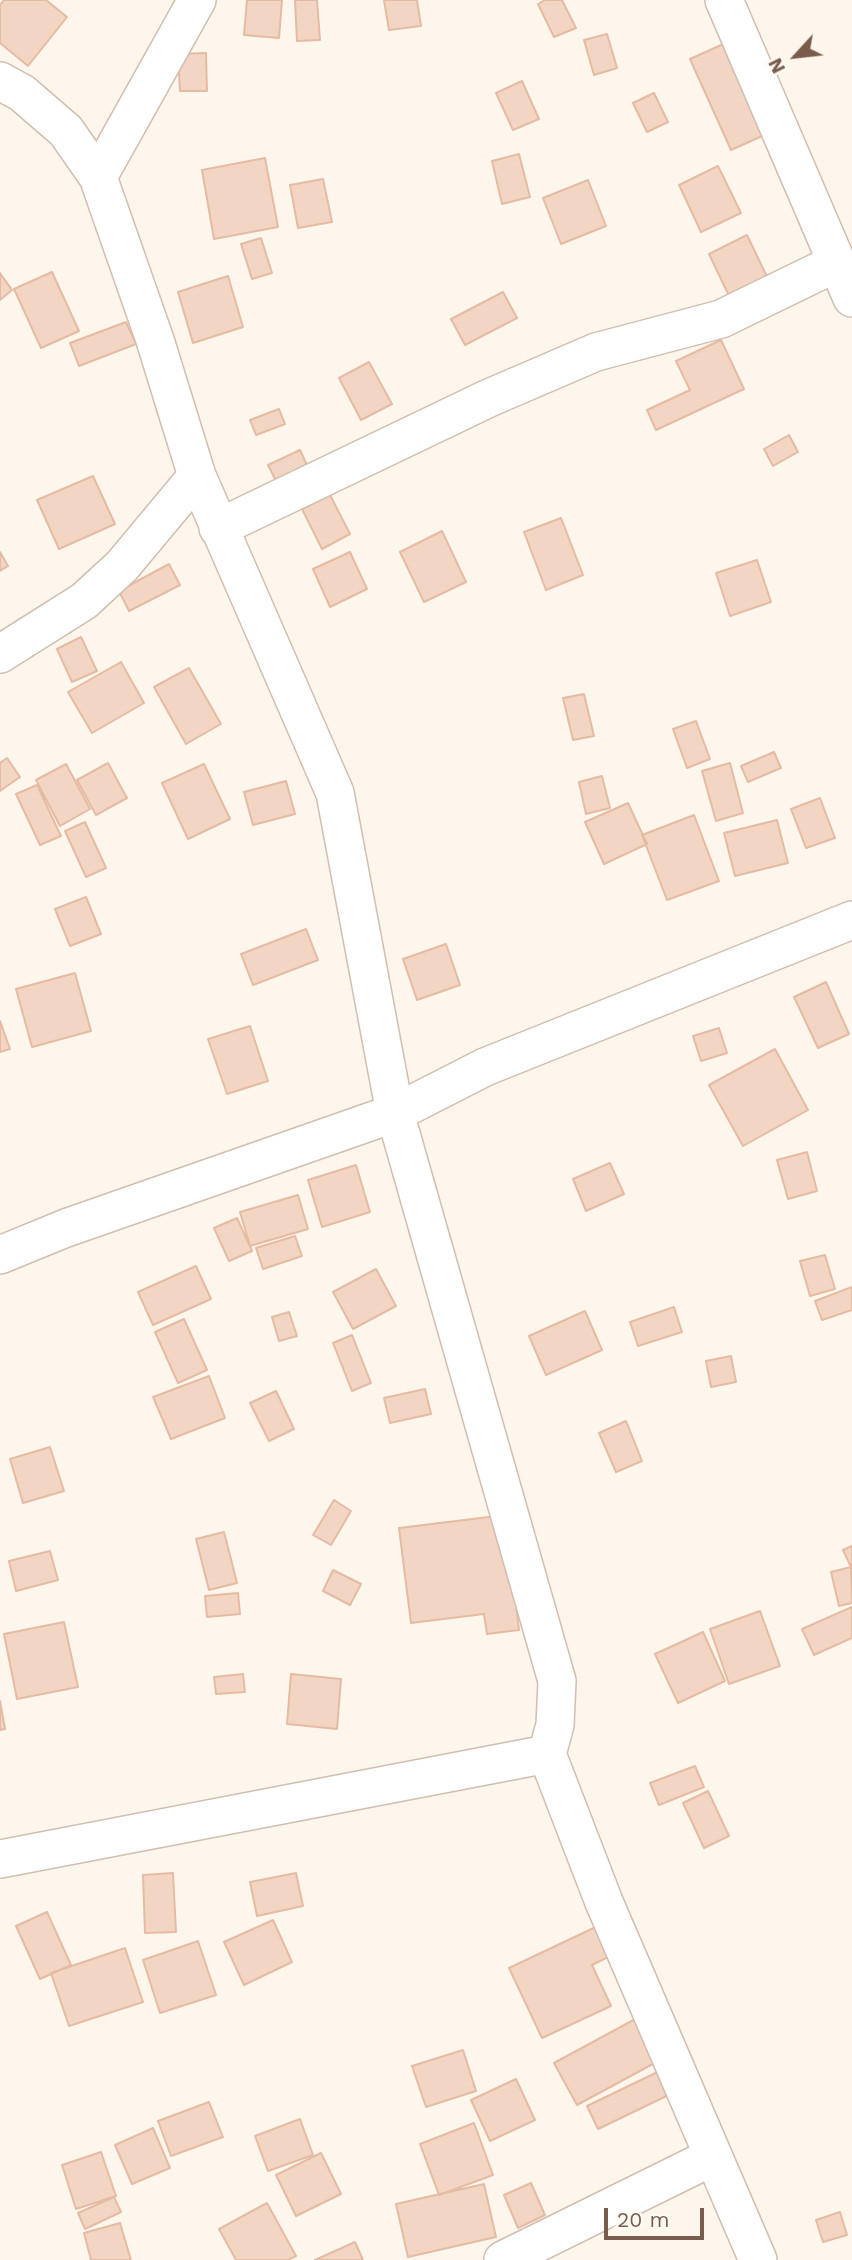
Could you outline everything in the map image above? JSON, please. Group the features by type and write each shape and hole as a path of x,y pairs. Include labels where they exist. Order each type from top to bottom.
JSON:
{"street":[{"path":"98,177 197,0"},
{"path":"724,0 852,298"},
{"path":"0,81 22,93 66,131 98,177 155,340 197,476 335,793 395,1113 557,1681 555,1724 547,1754 604,1902 758,2260"},
{"path":"218,528 489,398 596,352 721,319 836,263"},
{"path":"0,654 84,601 122,566 197,476"},
{"path":"0,1255 66,1228 395,1113 485,1067 852,920"},
{"path":"0,1859 547,1754"},
{"path":"503,2260 712,2157"}],"building":[{"path":"4,0 46,0 67,17 28,66 0,43 0,5"},
{"path":"247,0 282,0 279,38 244,35"},
{"path":"295,0 317,0 320,40 297,41"},
{"path":"384,0 417,0 421,26 389,30"},
{"path":"545,0 562,0 576,28 554,37 538,4"},
{"path":"607,34 617,68 594,75 584,40"},
{"path":"730,41 771,132 731,150 690,59"},
{"path":"206,53 207,91 180,91 178,54"},
{"path":"522,81 539,119 513,130 496,93"},
{"path":"654,93 668,122 647,132 633,103"},
{"path":"519,154 530,197 502,204 492,161"},
{"path":"265,158 278,227 214,239 202,170"},
{"path":"718,166 741,213 701,232 679,185"},
{"path":"323,179 332,222 298,228 290,185"},
{"path":"588,180 606,226 561,244 543,198"},
{"path":"747,235 769,281 731,300 709,254"},
{"path":"261,238 272,273 252,279 241,244"},
{"path":"52,272 79,331 41,348 14,289"},
{"path":"0,273 12,290 0,300"},
{"path":"228,276 243,327 193,343 178,292"},
{"path":"503,292 517,318 465,345 451,319"},
{"path":"126,322 136,344 79,366 70,343"},
{"path":"721,340 744,389 656,430 647,410 690,390 676,361"},
{"path":"369,362 392,404 361,420 339,378"},
{"path":"279,409 285,424 256,435 250,420"},
{"path":"789,435 798,452 773,466 764,449"},
{"path":"300,450 310,472 279,487 268,465"},
{"path":"93,476 115,524 59,549 37,500"},
{"path":"330,495 350,534 322,549 302,509"},
{"path":"561,518 583,575 546,590 524,532"},
{"path":"442,531 466,582 424,602 400,552"},
{"path":"0,552 8,566 0,571"},
{"path":"350,552 367,589 330,607 313,569"},
{"path":"757,560 771,602 730,616 716,573"},
{"path":"169,564 180,585 129,611 119,591"},
{"path":"81,637 97,671 72,682 57,649"},
{"path":"121,662 144,703 92,733 68,692"},
{"path":"189,668 221,724 186,744 154,687"},
{"path":"584,694 594,736 573,740 563,698"},
{"path":"696,721 710,759 687,768 673,729"},
{"path":"774,752 781,768 748,782 741,766"},
{"path":"7,758 20,777 0,791 0,763"},
{"path":"108,763 127,798 96,815 77,780"},
{"path":"730,763 743,813 716,821 702,771"},
{"path":"66,764 90,809 60,826 36,780"},
{"path":"204,764 230,819 188,839 162,783"},
{"path":"602,776 610,808 586,814 579,782"},
{"path":"286,781 295,814 253,825 244,792"},
{"path":"37,785 61,836 40,845 16,794"},
{"path":"820,798 835,838 806,848 791,809"},
{"path":"628,803 647,844 604,864 585,822"},
{"path":"694,815 719,881 667,900 642,835"},
{"path":"777,820 788,863 735,876 724,833"},
{"path":"85,822 106,868 86,877 65,831"},
{"path":"86,897 101,934 70,946 55,909"},
{"path":"306,929 318,960 253,985 241,954"},
{"path":"446,944 460,985 417,1000 403,959"},
{"path":"75,973 91,1031 32,1047 16,989"},
{"path":"826,982 849,1034 818,1048 794,997"},
{"path":"0,1021 10,1049 0,1052"},
{"path":"250,1026 268,1081 227,1094 208,1039"},
{"path":"719,1028 727,1053 701,1061 693,1036"},
{"path":"775,1049 808,1110 743,1146 709,1085"},
{"path":"807,1152 817,1191 788,1199 777,1160"},
{"path":"610,1163 624,1194 586,1211 573,1179"},
{"path":"356,1165 370,1212 322,1227 308,1180"},
{"path":"298,1195 308,1229 250,1246 240,1212"},
{"path":"237,1218 252,1251 229,1261 214,1228"},
{"path":"295,1236 302,1256 263,1269 256,1248"},
{"path":"825,1255 835,1289 810,1296 800,1261"},
{"path":"196,1266 211,1299 153,1325 138,1292"},
{"path":"376,1269 396,1306 353,1329 333,1292"},
{"path":"852,1287 852,1310 822,1320 815,1301"},
{"path":"674,1307 682,1332 638,1346 630,1322"},
{"path":"585,1311 602,1350 546,1375 529,1336"},
{"path":"289,1312 297,1336 279,1341 272,1317"},
{"path":"184,1319 207,1370 178,1383 155,1332"},
{"path":"352,1335 371,1383 352,1391 333,1343"},
{"path":"731,1356 736,1382 711,1387 706,1361"},
{"path":"209,1376 225,1418 171,1439 153,1397"},
{"path":"425,1389 431,1414 390,1423 384,1398"},
{"path":"276,1391 294,1429 269,1441 250,1403"},
{"path":"626,1421 642,1461 616,1472 599,1433"},
{"path":"50,1447 64,1491 23,1503 10,1459"},
{"path":"334,1500 351,1511 331,1545 313,1535"},
{"path":"505,1515 519,1630 487,1634 484,1614 411,1623 399,1528"},
{"path":"224,1532 237,1583 209,1590 196,1539"},
{"path":"852,1546 852,1569 843,1550"},
{"path":"50,1551 58,1580 16,1591 9,1561"},
{"path":"851,1567 852,1603 839,1606 831,1572"},
{"path":"333,1570 361,1584 350,1605 323,1591"},
{"path":"238,1593 240,1614 207,1617 205,1596"},
{"path":"852,1607 852,1638 814,1655 802,1629"},
{"path":"760,1611 780,1666 729,1684 710,1629"},
{"path":"64,1622 78,1687 17,1699 4,1634"},
{"path":"703,1632 725,1681 678,1703 655,1654"},
{"path":"243,1674 245,1692 216,1694 214,1677"},
{"path":"291,1674 341,1679 337,1729 287,1724"},
{"path":"0,1701 5,1729 0,1730"},
{"path":"695,1766 704,1787 659,1805 650,1783"},
{"path":"708,1791 729,1836 704,1848 683,1803"},
{"path":"173,1873 176,1932 145,1933 143,1875"},
{"path":"296,1873 303,1906 257,1916 250,1882"},
{"path":"47,1912 71,1965 40,1979 16,1926"},
{"path":"273,1920 292,1962 244,1985 224,1942"},
{"path":"602,1924 616,1953 592,1965 611,2006 542,2038 509,1968"},
{"path":"198,1941 216,1995 160,2013 143,1960"},
{"path":"125,1948 143,2002 69,2026 51,1973"},
{"path":"639,2017 662,2059 577,2105 554,2063"},
{"path":"463,2050 476,2091 426,2107 412,2066"},
{"path":"668,2067 679,2090 598,2129 587,2106"},
{"path":"516,2079 535,2120 490,2141 471,2100"},
{"path":"209,2102 223,2137 171,2156 158,2121"},
{"path":"300,2119 313,2155 268,2171 255,2136"},
{"path":"474,2123 493,2175 439,2195 420,2144"},
{"path":"153,2128 170,2168 132,2184 115,2145"},
{"path":"101,2152 116,2196 76,2209 62,2165"},
{"path":"321,2153 341,2194 296,2216 276,2175"},
{"path":"531,2183 545,2215 518,2228 504,2195"},
{"path":"484,2184 496,2237 408,2257 396,2204"},
{"path":"114,2197 121,2212 85,2229 78,2213"},
{"path":"267,2203 296,2256 288,2260 236,2260 219,2229"},
{"path":"840,2212 847,2235 823,2242 816,2220"},
{"path":"120,2223 131,2260 91,2260 84,2233"},
{"path":"355,2242 363,2260 315,2260"}]}
